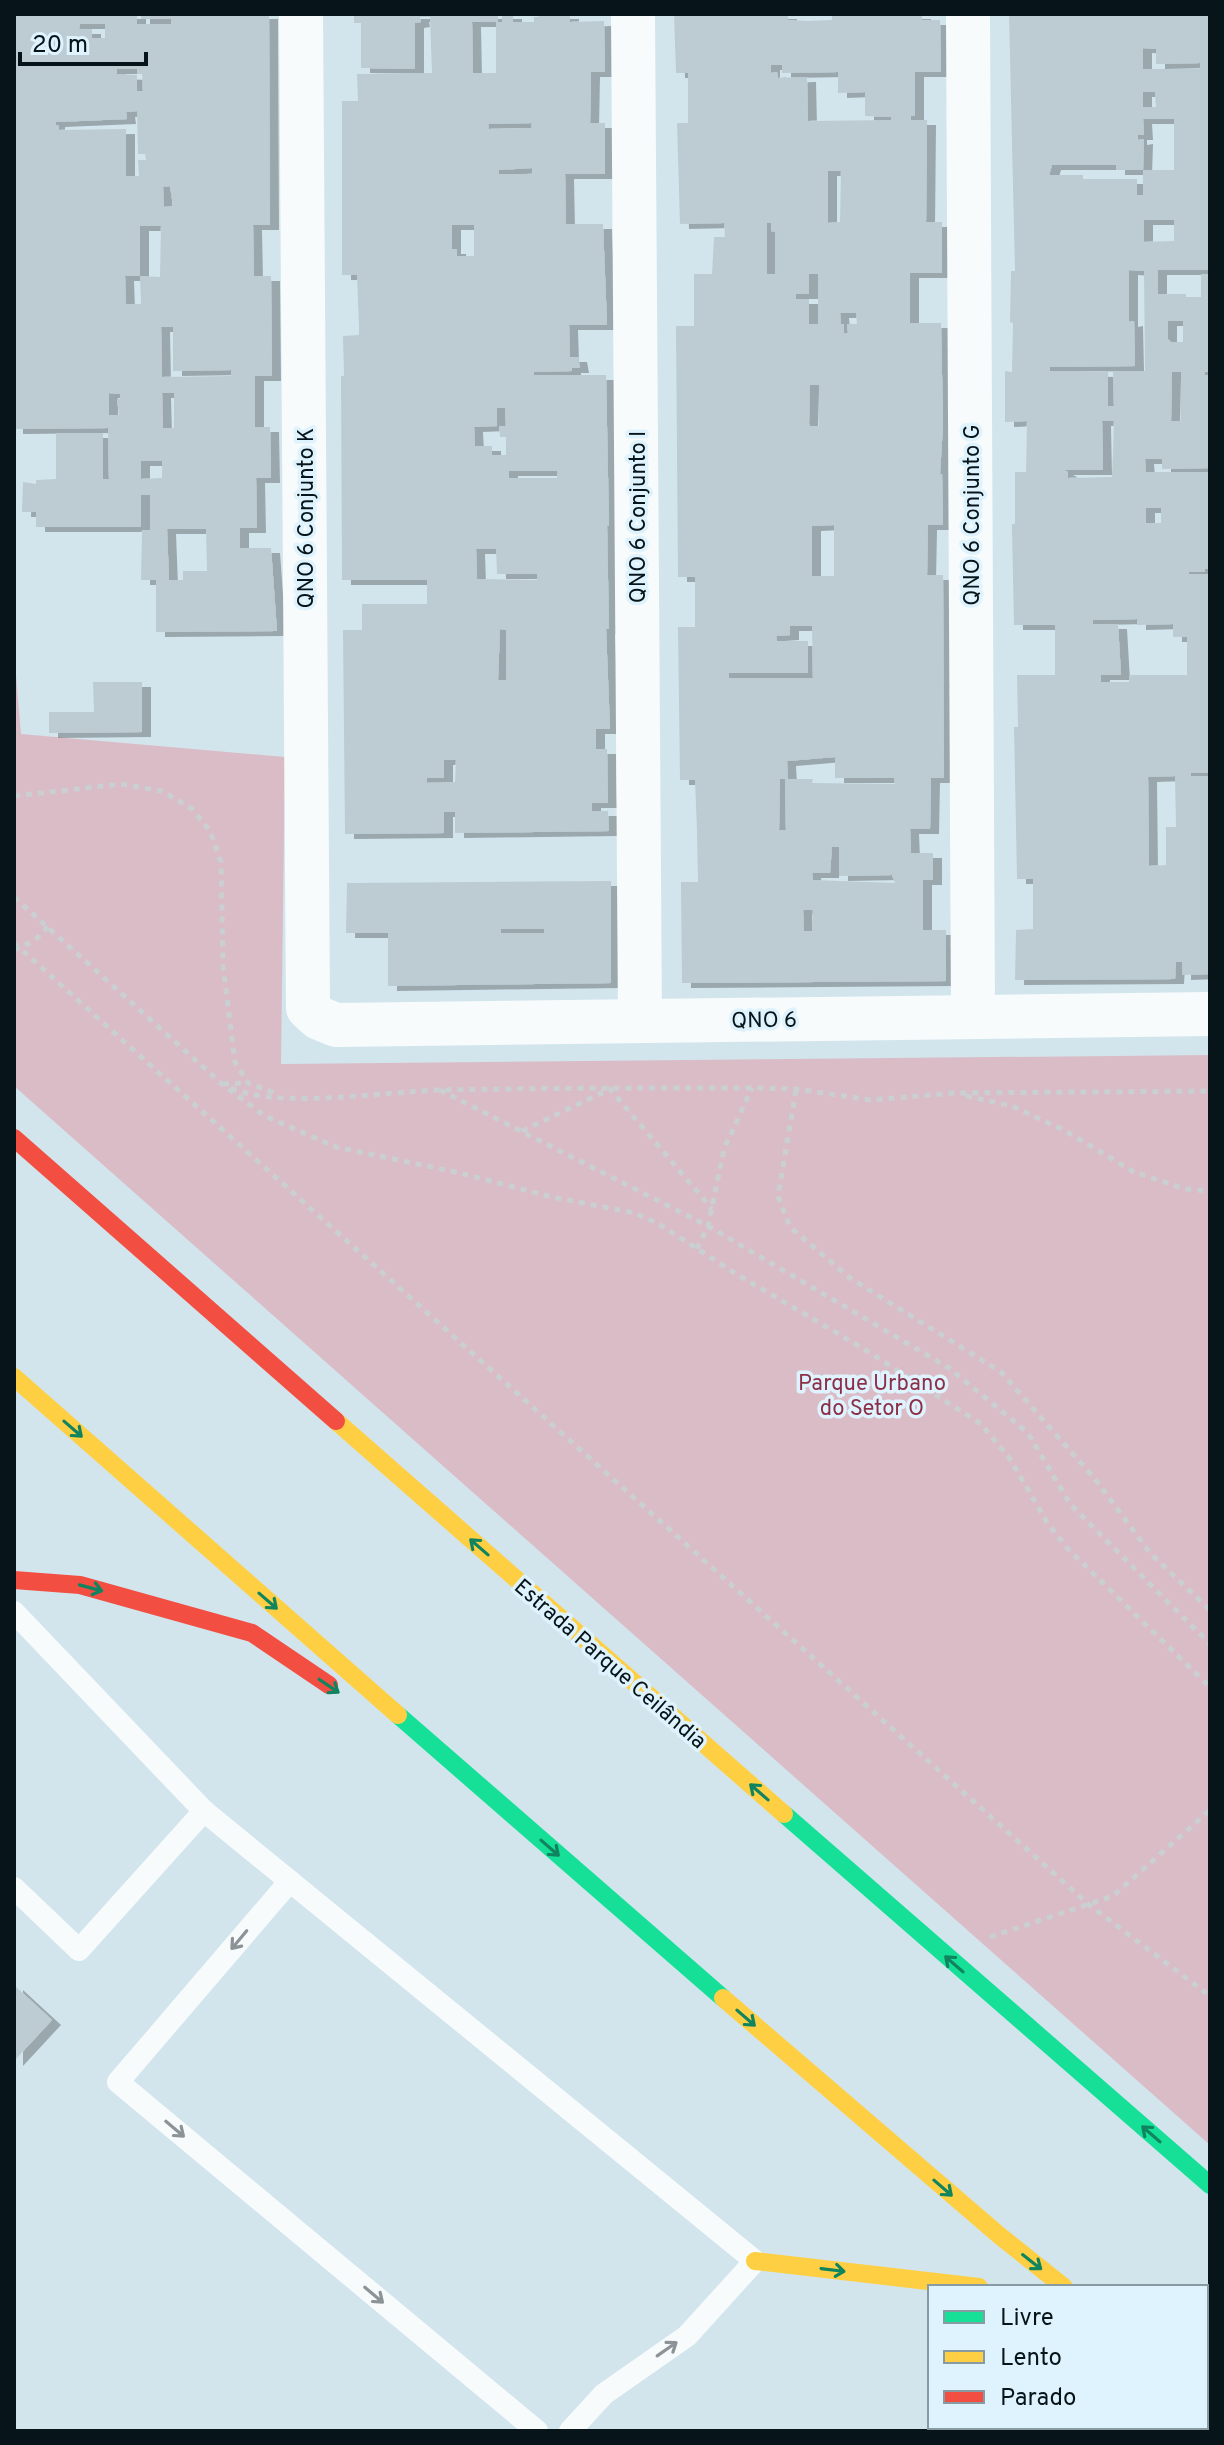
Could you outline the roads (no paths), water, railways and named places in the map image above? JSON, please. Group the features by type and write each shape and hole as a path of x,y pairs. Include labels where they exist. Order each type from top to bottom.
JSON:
{"highway":[{"name":"Estrada Parque Ceilândia","path":"14,1138 1210,2185"},
{"path":"14,1377 491,1797 1000,2236 1061,2285"},
{"path":"14,1580 80,1585 252,1633 340,1693"},
{"path":"365,1711 491,1797"},
{"path":"755,2261 962,2285"}],"street":[{"name":"QNO 6 Conjunto K","path":"301,14 306,991 308,1008 319,1018"},
{"name":"QNO 6 Conjunto I","path":"633,14 640,1021"},
{"name":"QNO 6 Conjunto G","path":"968,14 973,1016"},
{"name":"QNO 6","path":"319,1018 336,1025 1210,1014"}],"lane":[{"path":"14,1612 204,1811 755,2261 687,2336 604,2394 570,2431"},
{"path":"14,1888 79,1950 204,1811"},
{"path":"290,1881 118,2082 537,2431"}],"park label":[{"name":"Parque Urbano do Setor O","path":"872,1394"}]}
